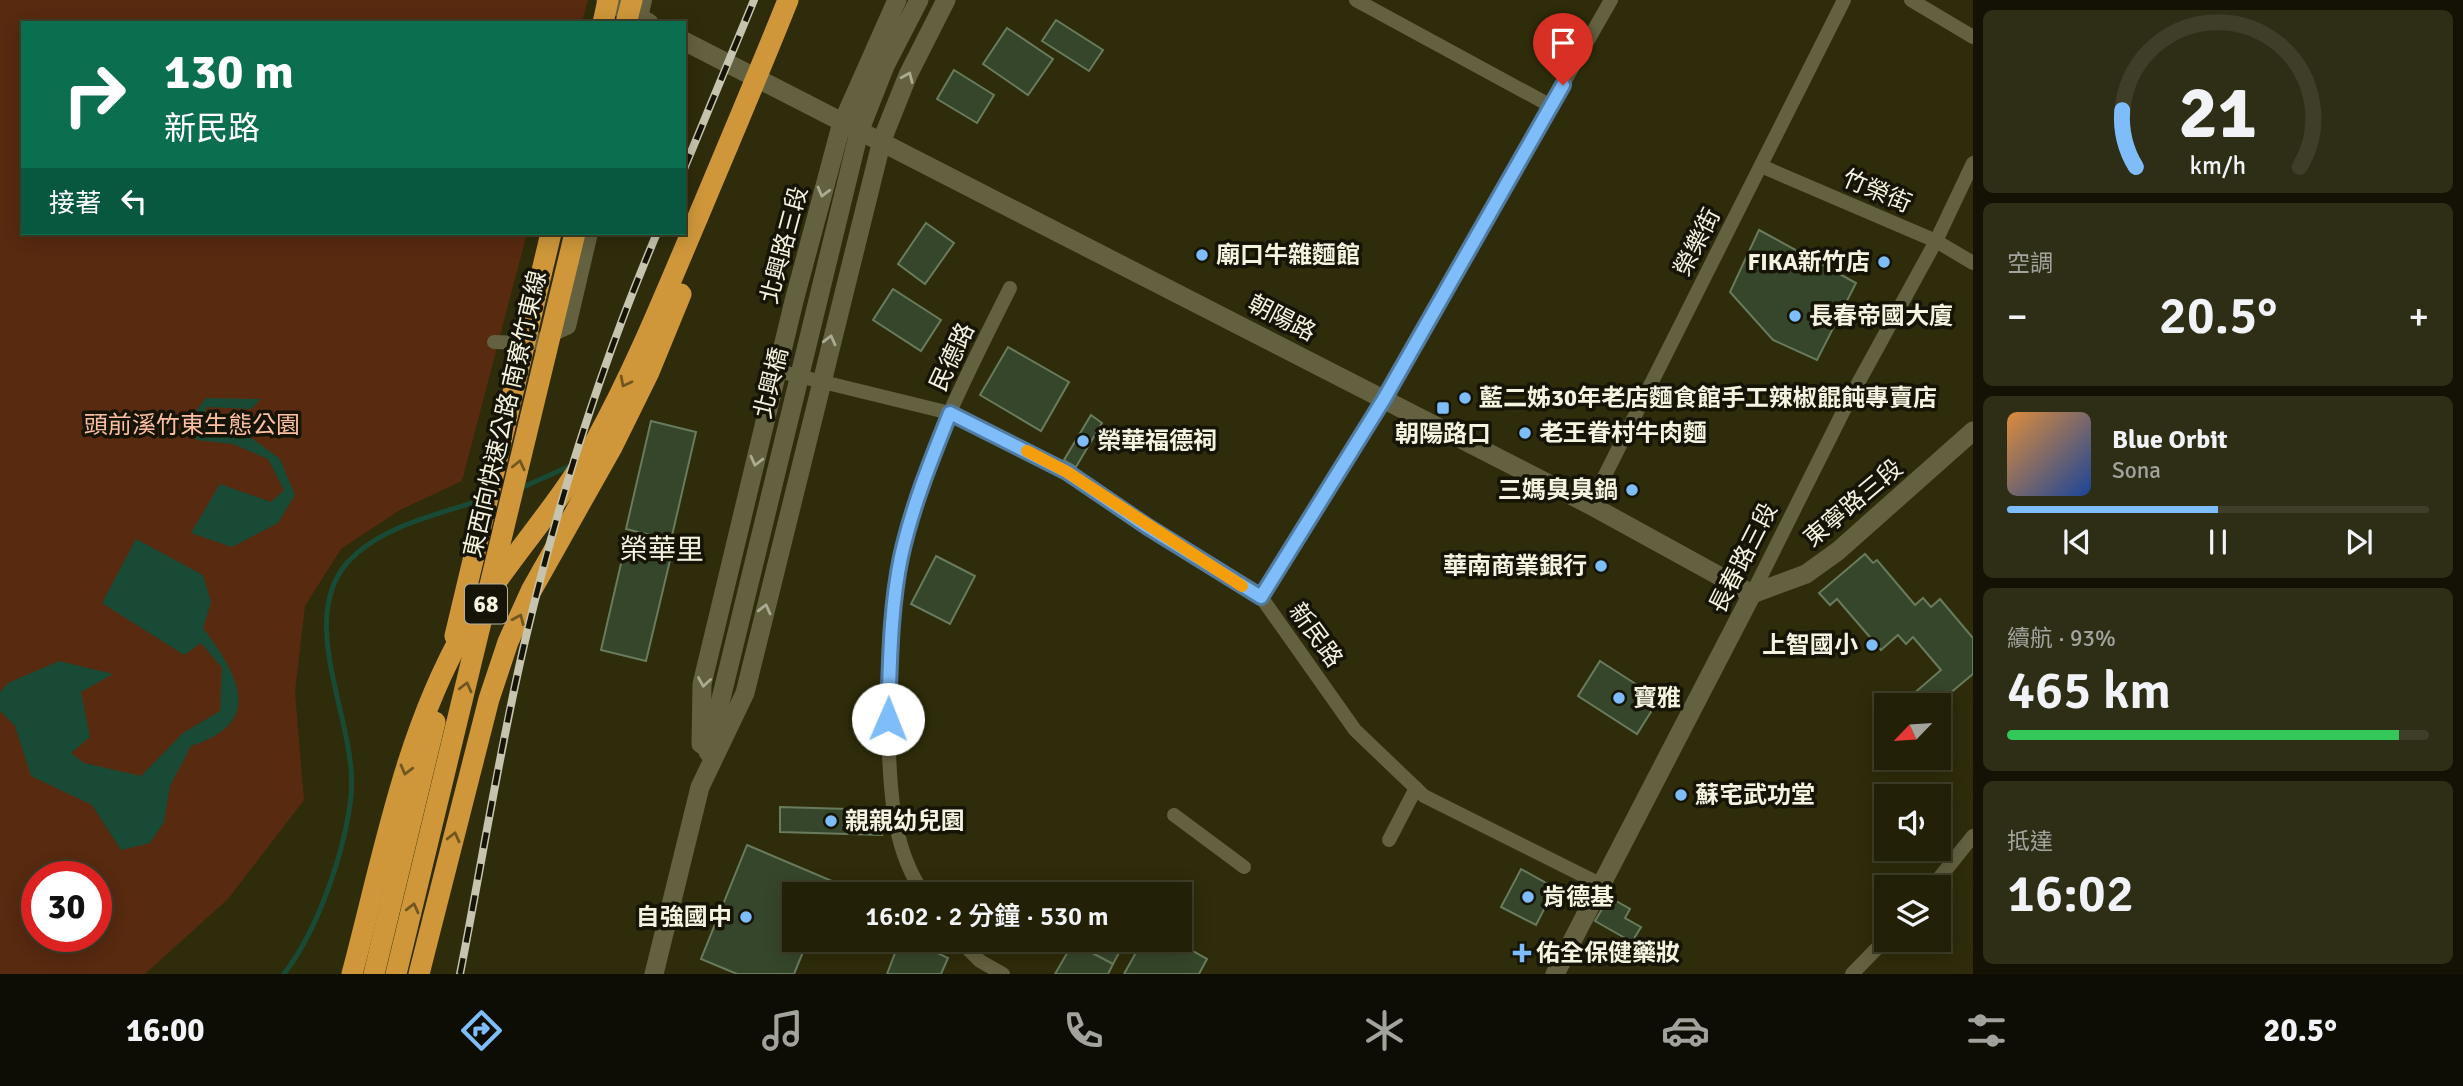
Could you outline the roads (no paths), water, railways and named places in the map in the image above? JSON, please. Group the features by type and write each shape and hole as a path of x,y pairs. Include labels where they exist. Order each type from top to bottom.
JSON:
{"highway":[{"path":"603,21 607,0"},
{"path":"627,21 632,0"},
{"path":"419,974 489,699 508,642 531,591 612,447 649,372 783,29 788,0"},
{"path":"352,974 408,760 435,687 465,630 548,515 596,440 670,285 783,29 802,0"},
{"name":"東西向快速公路 南寮竹東線","path":"373,974 551,235"},
{"name":"東西向快速公路 南寮竹東線","path":"397,974 575,235"}],"street":[{"path":"607,0 645,21"},
{"path":"640,21 645,0"},
{"path":"850,129 897,0"},
{"name":"北興橋","path":"700,787 781,446 850,129 919,0"},
{"name":"北興路三段","path":"654,974 700,787 745,694 882,140 908,75 946,0"},
{"path":"1356,0 1551,106"},
{"path":"1261,597 1384,399 1611,0"},
{"name":"榮樂街","path":"1590,505 1844,0"},
{"path":"1911,0 1973,37"},
{"name":"朝陽路","path":"686,42 850,129 908,156 1590,505 1752,594"},
{"name":"北興路三段","path":"700,787 702,684 778,371 850,129"},
{"name":"長春路三段","path":"1555,974 1752,594 1851,396 1937,241 1973,163"},
{"name":"竹榮街","path":"1760,166 1937,241 1973,263"},
{"path":"494,342 533,343 569,327 591,235"},
{"name":"民德路","path":"918,882 902,850 891,798 888,733 890,645 901,557 922,485 950,413 1010,288"},
{"name":"新民路","path":"778,371 950,413 1067,472 1148,527 1261,597 1355,730 1424,796 1600,884"},
{"name":"東寧路三段","path":"1752,594 1805,575 1838,551 1973,430"},
{"path":"1388,840 1416,788"},
{"path":"1174,815 1244,867"},
{"path":"1942,875 1973,836"},
{"path":"1852,974 1874,951"},
{"path":"967,952 977,968 1003,974"}],"waterway":[{"path":"521,488 572,465"},
{"path":"284,974 319,913 343,841 351,796 351,768 328,645 327,615 333,587 347,563 360,550 376,540 410,523 481,500"}],"railway":[{"path":"686,164 754,0"},
{"path":"460,974 507,724 538,589 599,383 656,235"}],"place":[{"name":"廟口牛雜麵館","path":"1202,255"},
{"name":"FIKA新竹店","path":"1884,262"},
{"name":"長春帝國大廈","path":"1795,316"},
{"name":"藍二姊30年老店麵食館手工辣椒餛飩專賣店","path":"1465,398"},
{"name":"朝陽路口","path":"1443,408"},
{"name":"老王眷村牛肉麵","path":"1525,433"},
{"name":"榮華福德祠","path":"1083,441"},
{"name":"三媽臭臭鍋","path":"1632,490"},
{"name":"華南商業銀行","path":"1601,566"},
{"name":"上智國小","path":"1872,645"},
{"name":"寶雅","path":"1619,698"},
{"name":"蘇宅武功堂","path":"1681,795"},
{"name":"親親幼兒園","path":"831,821"},
{"name":"肯德基","path":"1528,897"},
{"name":"自強國中","path":"746,917"},
{"name":"佑全保健藥妝","path":"1522,953"}],"district":[{"name":"榮華里","path":"662,550"}],"park label":[{"name":"頭前溪竹東生態公園","path":"192,425"}]}
